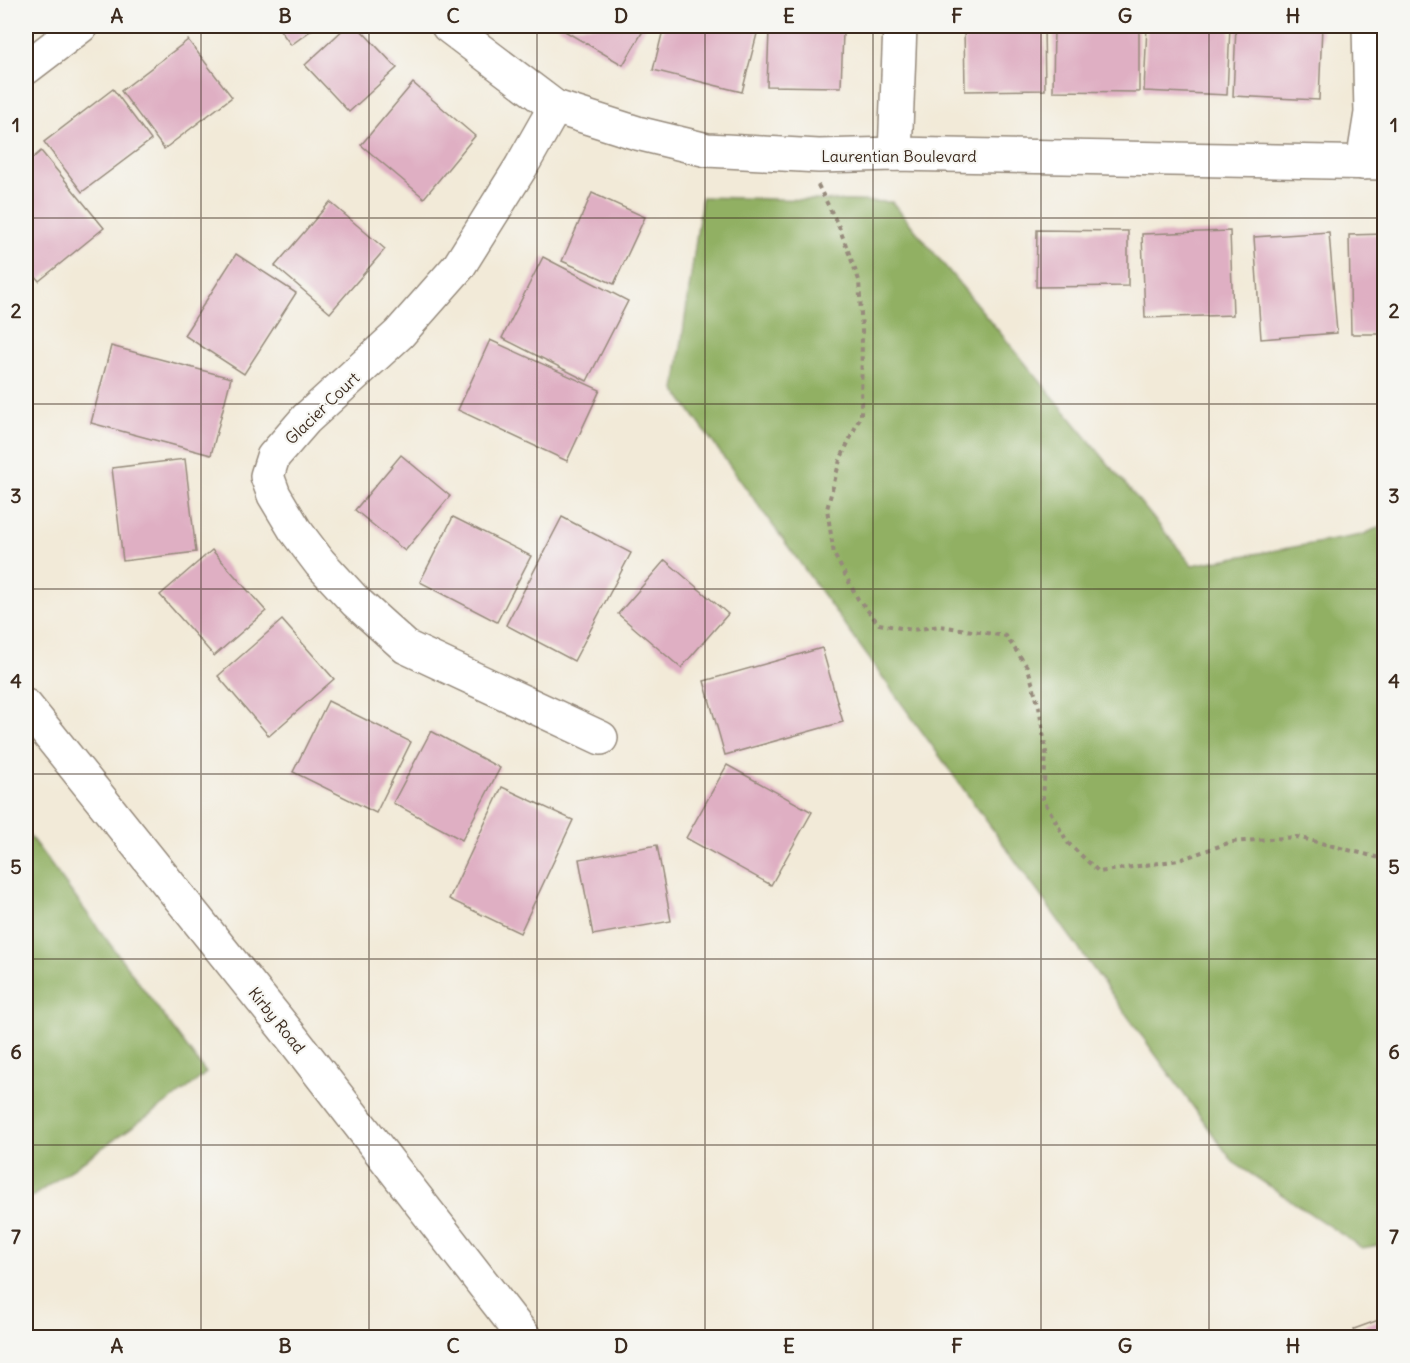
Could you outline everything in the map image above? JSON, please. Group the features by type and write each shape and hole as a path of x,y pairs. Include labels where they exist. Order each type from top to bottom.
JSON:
{"street":[{"path":"26,68 81,26"},
{"name":"Laurentian Boulevard","path":"448,26 555,107 637,133 707,150 803,155 896,154 1374,163"},
{"path":"896,154 900,26"},
{"path":"1369,26 1374,163"},
{"name":"Glacier Court","path":"555,107 521,167 459,266 399,334 306,419 273,457 267,476 274,495 295,530 320,563 356,602 406,647 601,738"},
{"name":"Kirby Road","path":"26,706 300,1048 525,1338"}],"path":[{"path":"803,155 839,227 859,280 862,331 861,415 840,460 827,509 834,554 858,599 879,624 912,630 940,626 1006,636 1028,668 1039,706 1046,752 1043,799 1068,843 1099,872 1179,860 1231,842 1297,837 1384,859"}],"green space":[{"path":"702,197 892,202 1192,565 1362,535 1384,525 1384,1244 1362,1248 1233,1162 675,390"},
{"path":"26,831 206,1073 26,1201"}],"building":[{"path":"277,26 317,26 291,45"},
{"path":"347,26 357,26 397,68 349,112 305,65"},
{"path":"556,26 646,26 623,65"},
{"path":"664,26 759,26 742,92 653,70"},
{"path":"964,26 1044,26 1045,90 965,91"},
{"path":"1054,26 1139,26 1139,92 1053,91"},
{"path":"1147,26 1230,26 1227,95 1144,91"},
{"path":"1236,26 1322,26 1319,100 1233,96"},
{"path":"769,30 843,32 841,87 767,86"},
{"path":"188,40 232,97 164,149 121,91"},
{"path":"413,83 475,136 424,198 361,145"},
{"path":"113,89 151,140 82,192 44,142"},
{"path":"41,151 104,228 39,281 26,265 26,164"},
{"path":"592,193 645,217 614,284 562,261"},
{"path":"330,202 385,249 330,313 275,266"},
{"path":"1037,230 1128,231 1128,286 1036,287"},
{"path":"1230,231 1233,315 1145,318 1142,234"},
{"path":"1329,232 1337,333 1261,339 1254,237"},
{"path":"1384,234 1384,334 1351,334 1349,235"},
{"path":"236,254 296,293 244,374 184,335"},
{"path":"543,257 628,301 587,381 502,338"},
{"path":"490,340 600,390 567,461 458,410"},
{"path":"111,346 231,378 211,455 91,423"},
{"path":"401,455 450,496 405,551 355,510"},
{"path":"185,459 196,552 123,561 112,468"},
{"path":"453,517 531,556 497,622 420,582"},
{"path":"562,517 631,553 574,661 506,625"},
{"path":"212,550 266,611 214,656 160,595"},
{"path":"665,560 728,614 681,668 618,614"},
{"path":"282,620 334,679 269,736 218,676"},
{"path":"822,648 843,722 725,755 704,681"},
{"path":"328,701 411,742 376,813 293,772"},
{"path":"431,731 500,768 462,840 393,803"},
{"path":"727,765 812,812 771,885 686,838"},
{"path":"502,787 573,820 520,933 449,899"},
{"path":"657,845 671,921 593,935 579,859"},
{"path":"1384,1318 1384,1338 1358,1338 1354,1329"}]}
